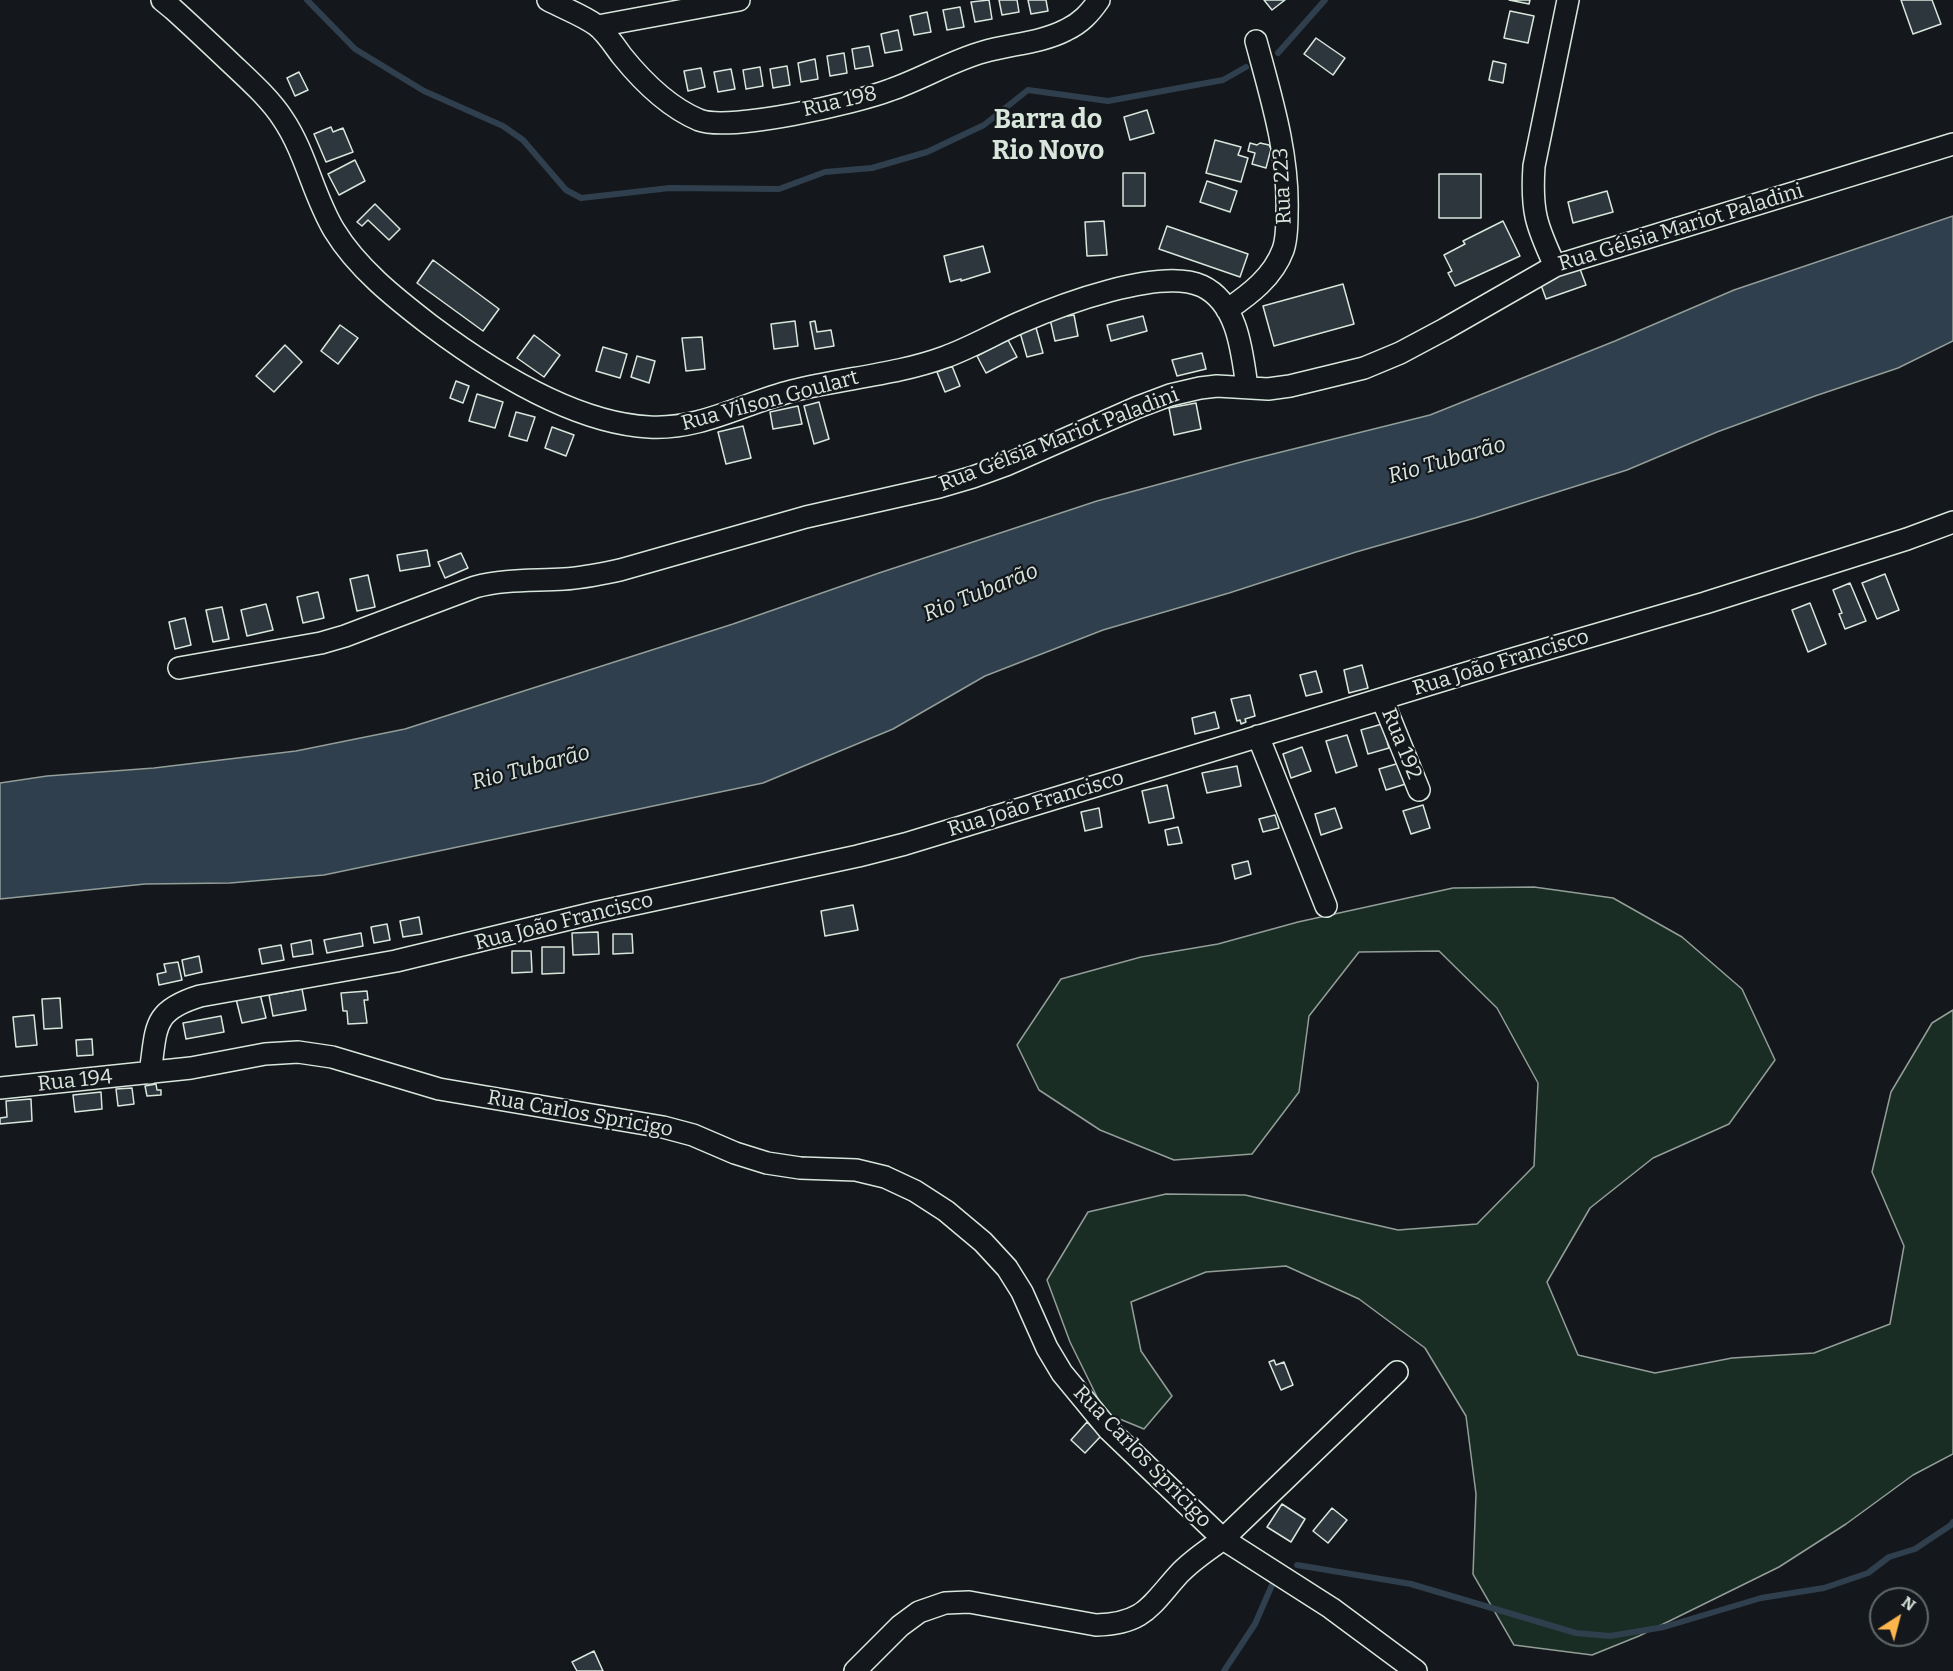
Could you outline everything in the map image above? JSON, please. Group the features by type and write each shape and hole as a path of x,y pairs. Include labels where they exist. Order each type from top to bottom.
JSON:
{"street":[{"path":"548,0 598,26 740,0"},
{"name":"Rua 198","path":"598,26 648,85 665,99 700,120 715,124 803,111 876,95 982,52 1054,36 1080,22 1099,0"},
{"path":"1555,266 1534,216 1532,193 1534,166 1568,0"},
{"name":"Rua Vilson Goulart","path":"167,4 244,76 282,117 296,139 320,203 335,231 379,283 399,302 492,368 552,400 589,415 622,424 651,427 684,426 791,391 925,364 1043,314 1105,293 1142,283 1168,280 1187,281 1201,286 1215,294 1227,310 1242,353 1247,387"},
{"name":"Rua 223","path":"1227,310 1258,287 1271,271 1283,250 1286,231 1287,193 1283,152 1276,115 1256,41"},
{"name":"Rua Gélsia Mariot Paladini","path":"179,668 321,644 493,582 566,579 602,574 806,517 939,487 1006,465 1170,395 1200,388 1290,386 1364,368 1400,353 1445,329 1555,266 1953,144"},
{"name":"Rua João Francisco","path":"150,1073 158,1026 165,1013 180,1002 396,961 598,912 905,844 1716,599 1908,539 1953,522"},
{"name":"Rua 192","path":"1382,699 1419,790"},
{"path":"1258,736 1326,906"},
{"name":"Rua Carlos Spricigo","path":"150,1073 265,1054 298,1052 332,1057 439,1089 663,1127 693,1135 766,1163 800,1168 856,1170 885,1177 915,1191 946,1211 983,1242 1012,1276 1022,1292 1047,1348 1062,1373 1109,1430 1223,1539 1331,1608 1416,1671"},
{"name":"Rua 194","path":"0,1088 150,1073"},
{"path":"855,1671 900,1626 919,1612 945,1603 969,1602 1096,1624 1113,1624 1132,1619 1143,1613 1192,1562 1223,1539 1398,1372"}],"green space":[{"path":"1534,887 1613,898 1682,937 1742,989 1775,1060 1729,1124 1653,1158 1590,1208 1547,1282 1578,1355 1655,1373 1732,1358 1814,1353 1890,1324 1904,1246 1872,1172 1891,1092 1932,1023 1953,1010 1953,1454 1913,1475 1846,1524 1779,1567 1639,1636 1592,1655 1514,1645 1473,1574 1476,1494 1466,1416 1425,1348 1359,1299 1286,1266 1206,1272 1131,1302 1141,1351 1172,1396 1144,1429 1105,1413 1070,1342 1047,1280 1088,1212 1166,1194 1245,1195 1398,1230 1477,1224 1534,1166 1538,1083 1497,1008 1439,951 1359,952 1309,1016 1299,1092 1252,1154 1174,1160 1100,1130 1039,1090 1017,1045 1061,979 1141,957 1218,944 1298,922 1453,888"}],"water":[{"name":"Rio Tubarão","path":"1953,216 1953,341 1898,368 1717,432 1627,470 1103,630 985,676 893,729 763,783 324,875 230,883 145,884 0,899 0,783 47,776 154,768 296,751 405,729 733,624 1097,501 1430,415 1615,341 1734,290"}],"building":[{"path":"989,0 992,19 975,22 971,2"},
{"path":"999,0 1017,0 1019,12 1002,15"},
{"path":"1028,0 1046,0 1048,11 1031,14"},
{"path":"1264,0 1285,0 1272,10"},
{"path":"1509,0 1530,0 1529,4"},
{"path":"1901,0 1932,0 1941,24 1913,34"},
{"path":"960,7 964,27 947,30 943,10"},
{"path":"1510,11 1534,16 1528,43 1504,38"},
{"path":"927,12 931,32 914,35 910,16"},
{"path":"898,30 902,50 885,53 881,34"},
{"path":"1316,38 1345,58 1333,75 1304,54"},
{"path":"869,46 873,66 855,69 852,49"},
{"path":"844,53 847,73 830,76 827,56"},
{"path":"815,59 818,79 801,82 798,63"},
{"path":"1493,61 1506,64 1503,83 1489,80"},
{"path":"787,66 790,85 773,88 770,69"},
{"path":"760,67 763,86 746,89 743,70"},
{"path":"701,68 705,87 688,91 684,71"},
{"path":"731,69 735,89 718,92 714,72"},
{"path":"299,72 308,90 295,96 287,78"},
{"path":"1147,110 1154,133 1130,140 1124,117"},
{"path":"331,127 333,132 343,128 353,152 326,162 314,134"},
{"path":"1215,140 1241,147 1238,155 1248,158 1241,182 1206,173"},
{"path":"1250,143 1269,145 1271,149 1266,168 1252,164 1255,153 1248,151"},
{"path":"355,160 365,181 339,195 328,174"},
{"path":"1123,173 1145,173 1145,206 1123,206"},
{"path":"1439,174 1481,174 1481,218 1439,218"},
{"path":"1207,181 1237,191 1230,212 1200,202"},
{"path":"1607,191 1613,212 1573,223 1568,202"},
{"path":"375,204 400,229 389,240 368,220 362,226 357,222"},
{"path":"1104,221 1107,255 1087,256 1085,222"},
{"path":"1503,221 1520,256 1455,286 1448,273 1452,271 1444,255 1465,244 1463,241"},
{"path":"1167,226 1248,254 1240,277 1159,249"},
{"path":"983,246 990,272 950,282 944,256"},
{"path":"433,260 499,309 483,331 417,283"},
{"path":"1580,269 1586,285 1546,299 1540,282"},
{"path":"1343,284 1354,324 1274,346 1263,306"},
{"path":"1074,315 1078,336 1055,341 1050,319"},
{"path":"1143,316 1147,331 1111,341 1107,325"},
{"path":"795,321 798,346 774,349 771,324"},
{"path":"815,321 817,332 831,330 834,346 815,349 810,322"},
{"path":"1035,324 1043,353 1027,357 1019,329"},
{"path":"340,325 358,338 338,364 321,351"},
{"path":"534,335 560,355 544,377 517,358"},
{"path":"702,337 705,369 686,371 682,338"},
{"path":"1008,340 1017,357 986,373 977,356"},
{"path":"285,345 302,362 274,392 256,376"},
{"path":"603,347 627,354 620,378 596,371"},
{"path":"1202,353 1206,369 1177,376 1172,360"},
{"path":"637,356 655,361 649,383 631,377"},
{"path":"952,366 960,386 945,392 937,372"},
{"path":"456,381 469,386 463,403 450,398"},
{"path":"477,394 503,402 495,428 469,421"},
{"path":"819,402 829,439 814,444 804,406"},
{"path":"1196,403 1201,429 1174,435 1169,408"},
{"path":"798,406 802,424 773,429 770,412"},
{"path":"516,412 535,417 527,441 509,436"},
{"path":"743,426 751,458 726,464 718,432"},
{"path":"552,427 574,435 566,456 545,448"},
{"path":"427,550 430,566 400,571 397,555"},
{"path":"461,553 468,568 445,578 438,562"},
{"path":"1885,574 1899,610 1877,619 1862,583"},
{"path":"368,575 375,607 357,611 350,579"},
{"path":"1850,583 1866,621 1845,629 1839,614 1842,613 1833,590"},
{"path":"318,592 324,618 303,623 297,597"},
{"path":"1810,603 1826,644 1808,652 1792,610"},
{"path":"266,604 273,630 247,636 241,610"},
{"path":"222,607 229,639 213,642 206,610"},
{"path":"185,618 191,645 175,649 169,622"},
{"path":"1362,665 1368,688 1349,693 1344,670"},
{"path":"1316,671 1322,692 1306,696 1300,675"},
{"path":"1250,695 1255,716 1245,719 1246,722 1241,724 1240,720 1237,721 1231,699"},
{"path":"1215,712 1219,728 1195,734 1192,718"},
{"path":"1382,724 1389,748 1368,754 1361,730"},
{"path":"1347,735 1357,766 1336,773 1326,741"},
{"path":"1302,747 1311,771 1291,778 1283,754"},
{"path":"1403,762 1409,783 1386,790 1379,769"},
{"path":"1237,766 1241,786 1207,793 1202,773"},
{"path":"1167,785 1174,818 1149,823 1142,791"},
{"path":"1423,805 1430,828 1411,834 1403,811"},
{"path":"1099,808 1102,827 1085,831 1081,812"},
{"path":"1335,808 1342,828 1321,835 1315,814"},
{"path":"1275,815 1279,828 1263,832 1259,819"},
{"path":"1178,827 1182,843 1168,845 1165,830"},
{"path":"1248,861 1251,874 1235,879 1232,865"},
{"path":"853,905 858,930 825,936 821,911"},
{"path":"419,917 422,934 403,937 400,921"},
{"path":"387,924 390,940 374,943 371,927"},
{"path":"598,932 599,954 573,955 572,933"},
{"path":"361,933 363,946 327,953 324,940"},
{"path":"613,934 632,934 633,953 613,954"},
{"path":"311,940 313,954 293,957 291,944"},
{"path":"281,945 284,960 262,964 259,949"},
{"path":"542,947 564,947 564,973 542,974"},
{"path":"512,951 531,951 532,972 512,973"},
{"path":"199,956 202,972 185,976 182,960"},
{"path":"178,962 182,980 159,985 157,974 166,972 164,964"},
{"path":"302,989 306,1010 273,1016 269,995"},
{"path":"367,991 368,1000 364,1000 367,1023 348,1024 347,1011 343,1011 341,993"},
{"path":"260,994 266,1018 242,1023 236,999"},
{"path":"60,998 62,1028 44,1029 42,999"},
{"path":"34,1015 37,1045 16,1047 13,1017"},
{"path":"221,1016 224,1032 186,1039 183,1023"},
{"path":"92,1039 93,1055 77,1056 76,1040"},
{"path":"156,1084 157,1090 161,1090 161,1095 147,1096 145,1086"},
{"path":"132,1088 134,1104 118,1106 116,1089"},
{"path":"101,1092 102,1109 75,1112 73,1095"},
{"path":"31,1099 32,1121 0,1124 0,1118 7,1117 6,1101"},
{"path":"1274,1360 1276,1365 1284,1362 1293,1385 1281,1390 1269,1362"},
{"path":"1087,1422 1101,1436 1085,1453 1071,1440"},
{"path":"1282,1504 1305,1519 1291,1542 1267,1527"},
{"path":"1332,1508 1347,1520 1328,1543 1313,1531"},
{"path":"594,1651 603,1671 577,1671 572,1662"}],"waterway":[{"path":"307,0 355,49 424,91 503,126 523,140 566,190 581,198 670,188 779,189 825,172 872,168 927,152 984,125 1028,90 1108,101 1223,80 1246,67"},
{"path":"1278,53 1325,0"},
{"path":"1297,1565 1411,1584 1576,1633 1610,1636 1664,1627 1761,1598 1824,1588 1868,1573 1889,1557 1915,1549 1953,1522"},
{"path":"1224,1671 1255,1624 1272,1585"}],"district":[{"name":"Barra do Rio Novo","path":"1048,136"}]}
